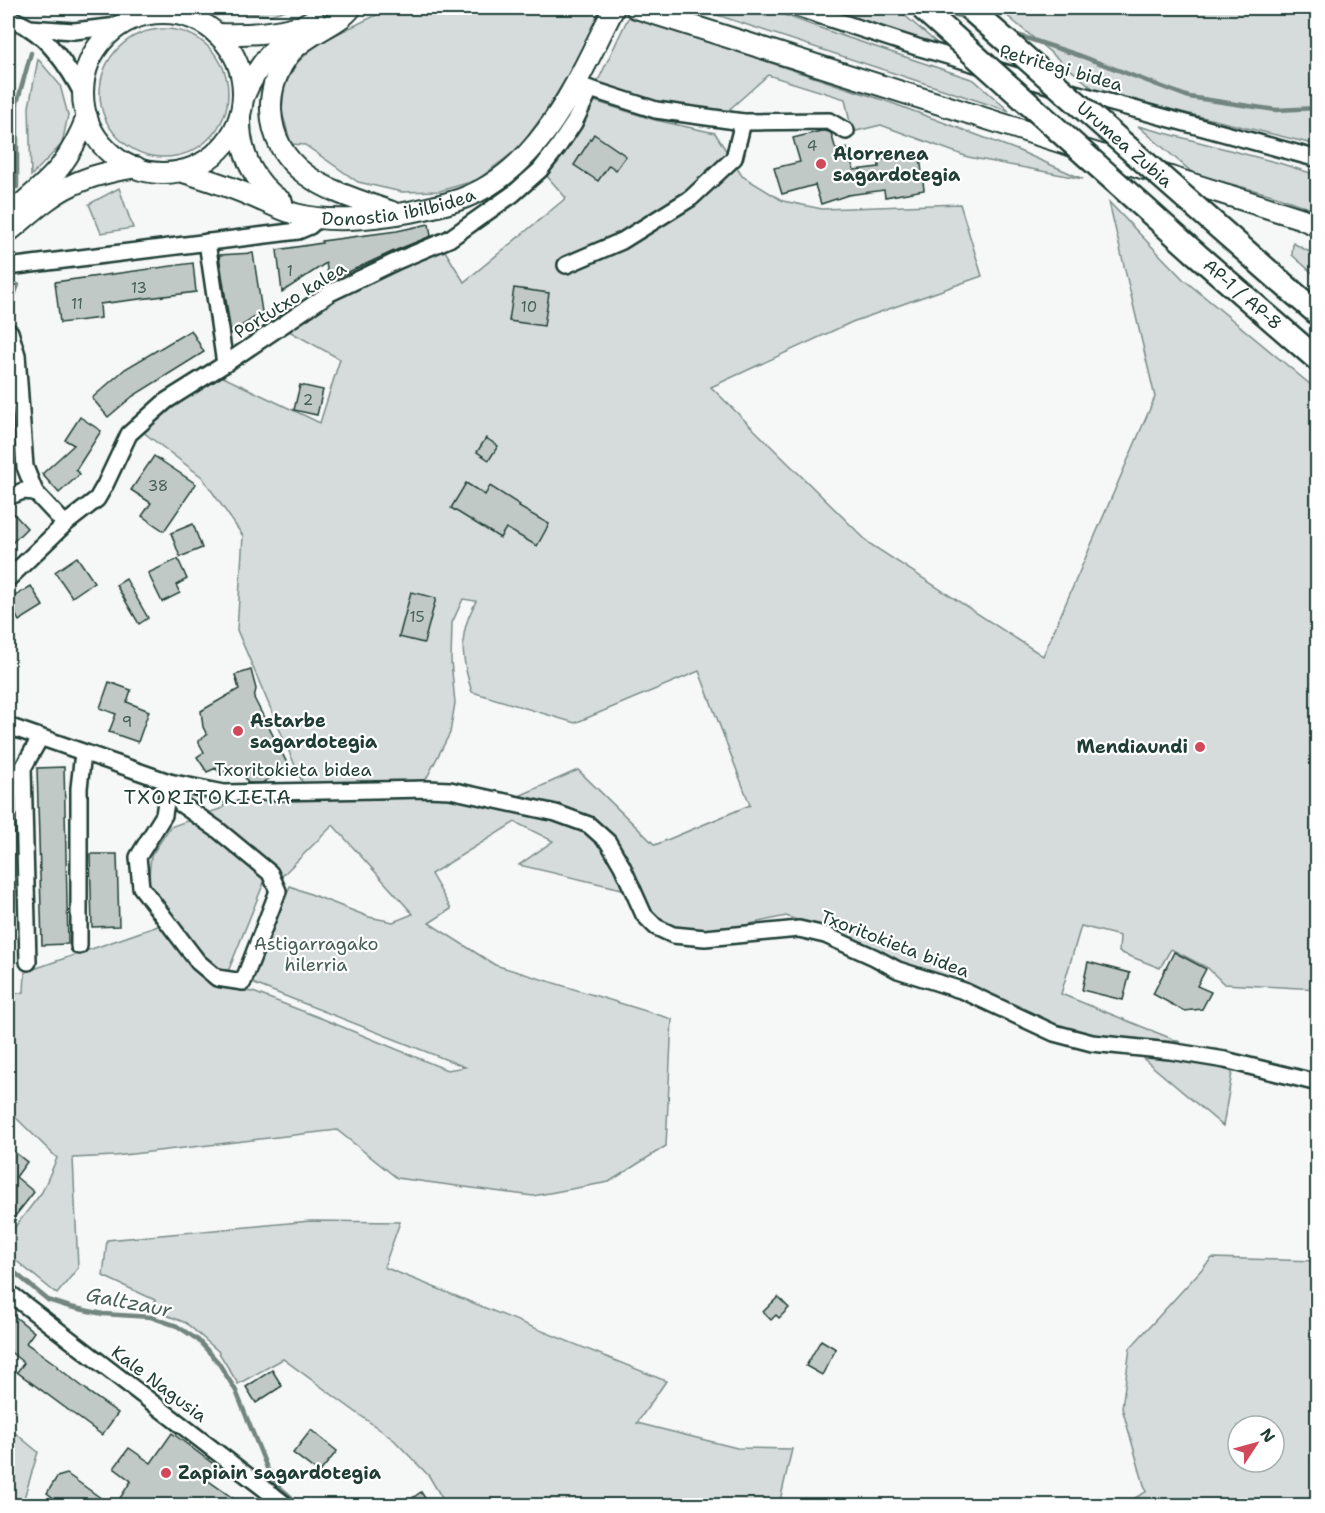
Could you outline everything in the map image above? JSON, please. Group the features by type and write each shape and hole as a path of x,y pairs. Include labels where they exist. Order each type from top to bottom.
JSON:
{"highway":[{"name":"Urumea Zubia","path":"922,8 1195,253"},
{"name":"Urumea Zubia","path":"969,8 1281,282"},
{"name":"AP-1 / AP-8","path":"1195,253 1317,360"},
{"name":"AP-1 / AP-8","path":"1281,282 1317,314"}],"main road":[{"path":"201,8 214,31 229,47 237,63 242,80 240,130 242,144 246,158 258,181 284,204 315,217"},
{"path":"301,26 280,31 238,35 214,31 184,15 145,12 118,26 103,39 92,56 85,75 83,95 87,117 96,136 110,152 126,164 146,171 168,173 204,162 216,153 234,130 257,70 266,57 282,40 301,26 337,8"},
{"path":"351,8 346,14 302,42 285,60 272,95 274,132 293,164 312,180 360,201 398,214"},
{"name":"Donostia ibilbidea","path":"315,217 342,219 398,214 437,206 467,197 507,173 519,163 583,86 614,8"},
{"path":"636,8 1231,198 1312,221"},
{"path":"8,216 58,169 87,117"},
{"path":"8,232 44,202 72,184 104,173 136,167"},
{"path":"180,171 230,187 296,214 315,217"},
{"path":"1231,198 1268,220 1317,240"}],"street":[{"name":"Petritegi bidea","path":"796,8 940,54 1317,159"},
{"path":"8,17 29,28 40,37 60,58 83,95"},
{"path":"29,28 74,31 118,26"},
{"path":"583,86 656,110 743,122 829,121 846,131"},
{"name":"Portutxo kalea","path":"8,579 65,524 98,499 129,434 166,401 330,293 449,239 513,194 540,170 574,123 583,86"},
{"path":"566,265 622,241 691,198 734,158 743,122"},
{"name":"Donostia ibilbidea","path":"12,265 302,230 310,226 315,217"},
{"path":"207,242 225,364"},
{"path":"10,332 17,355 25,467 34,492 65,524"},
{"path":"8,497 23,490 34,492"},
{"name":"Txoritokieta bidea","path":"8,726 169,782 224,793 450,790 556,813 589,825 608,842 622,866 644,915 656,927 673,935 705,938 799,929 825,935 898,970 964,991 1054,1033 1092,1043 1170,1051 1225,1060 1317,1083"},
{"path":"28,962 23,768 40,738"},
{"path":"79,946 79,788 83,753"},
{"path":"169,782 181,804 218,830 270,873 278,891 243,982 218,978 198,962 141,887 138,857 164,815 169,782"},
{"name":"Kale Nagusia","path":"8,1292 287,1506"}],"green space":[{"path":"29,8 102,8 80,14"},
{"path":"225,8 292,8 270,15 229,12"},
{"path":"391,8 593,8 603,11 569,74 519,148 477,180 440,191 402,192 358,182 305,145 291,144 282,112 284,87 296,64 318,43"},
{"path":"696,8 765,8 974,80 1009,111"},
{"path":"815,8 896,8 945,50"},
{"path":"998,8 1317,8 1317,145 1096,91"},
{"path":"629,16 889,102 1017,150 1083,179 968,157 881,125 852,132 845,99 768,75 723,115 653,103 597,83"},
{"path":"164,29 188,34 209,48 223,69 228,93 223,117 209,138 188,152 164,157 140,152 119,138 105,117 100,93 105,69 119,48 140,34"},
{"path":"38,59 60,85 68,115 62,144 31,176 29,107"},
{"path":"594,101 655,120 715,133 742,176 783,201 822,209 960,204 982,276 852,322 711,387 870,544 1043,656 1155,397 1109,202 1183,279 1317,390 1317,989 1224,984 1208,968 1171,949 1160,968 1119,952 1120,936 1081,926 1061,994 1180,1042 1094,1037 1053,1026 902,968 830,932 786,916 717,931 680,929 661,924 650,915 608,832 590,817 567,808 519,796 578,770 655,845 750,805 699,671 575,723 472,692 465,666 463,640 468,619 476,601 463,599 452,623 451,661 455,703 450,733 423,785 303,784 237,630 243,536 202,477 143,432 185,398 219,375 320,423 340,359 287,330 354,284 442,246 464,282 566,198 546,175 573,137"},
{"path":"1138,126 1317,175 1317,211 1276,196 1194,174"},
{"path":"119,188 133,228 101,233 89,204"},
{"path":"1293,243 1317,256 1317,277 1292,255"},
{"name":"Astigarragako hilerria","path":"452,795 553,816 587,829 604,845 618,870 622,889 519,865 553,841 515,822 431,874 451,909 429,923 495,965 672,1019 666,1146 609,1182 533,1196 397,1178 337,1130 115,1156 73,1158 78,1268 57,1294 8,1254 8,1236 42,1192 57,1158 8,1110 8,995 24,992 25,972 164,924 192,962 222,988 253,992 447,1070 465,1067 252,983 290,886 369,917 393,922 413,914 333,825 280,878 251,848 208,813 223,808 226,798"},
{"path":"195,818 267,875 227,974 212,968 148,886 151,856 170,827"},
{"path":"1139,1055 1163,1055 1233,1067 1223,1126"},
{"path":"310,1221 400,1222 384,1267 666,1381 637,1423 737,1448 792,1449 779,1505 446,1505 429,1476 394,1440 283,1359 238,1384 218,1351 186,1323 156,1311 155,1300 103,1276 107,1240"},
{"path":"1212,1258 1317,1261 1318,1456 1312,1458 1317,1472 1317,1505 1122,1505 1146,1492 1122,1408 1130,1348"},
{"path":"8,1427 38,1452 22,1505 8,1505"}],"building":[{"name":"Alorrenea sagardotegia","path":"821,131 831,133 836,150 847,148 854,170 879,167 879,160 920,156 924,190 885,197 884,190 848,195 821,204 815,185 782,194 774,168 800,162 793,138"},
{"path":"594,134 626,156 616,170 609,165 598,181 574,165"},
{"path":"429,224 431,236 329,281 326,263 282,292 277,250"},
{"path":"253,253 262,312 231,333 219,255"},
{"path":"193,263 196,292 100,304 101,318 60,323 55,282"},
{"path":"514,288 549,293 544,326 509,321"},
{"path":"191,330 204,352 133,396 108,417 92,398 125,369"},
{"path":"300,385 323,390 317,415 294,410"},
{"path":"80,417 101,431 76,470 80,474 59,493 42,474 74,445 65,440"},
{"path":"486,438 498,446 489,460 477,452"},
{"path":"154,456 196,484 164,531 142,516 151,503 131,490"},
{"path":"466,483 485,495 490,486 520,505 519,507 549,524 537,546 506,528 500,538 451,508"},
{"path":"14,514 27,528 8,547 8,520"},
{"path":"193,524 202,548 180,557 171,533"},
{"path":"77,557 94,582 72,597 55,572"},
{"path":"178,559 187,579 176,585 180,593 162,602 148,573"},
{"path":"126,579 148,618 139,624 116,585"},
{"path":"31,586 43,606 19,621 8,600"},
{"path":"411,592 436,598 424,643 399,637"},
{"name":"Astarbe sagardotegia","path":"251,670 256,689 254,698 289,767 262,783 248,783 238,765 220,774 216,768 207,772 197,757 204,752 198,741 207,735 203,727 201,711 239,689 235,675"},
{"path":"109,682 131,690 127,702 149,711 138,742 109,732 116,714 100,708"},
{"path":"64,767 68,944 42,945 37,768"},
{"path":"90,854 117,854 119,926 92,927"},
{"path":"1174,952 1206,969 1197,986 1211,992 1202,1009 1184,1011 1153,994"},
{"path":"1088,962 1130,973 1123,1000 1082,990"},
{"path":"8,1147 27,1162 16,1177 34,1192 8,1225"},
{"path":"778,1297 789,1308 779,1318 776,1315 771,1320 763,1312"},
{"path":"8,1311 34,1332 26,1343 118,1413 102,1435 17,1372 24,1363 8,1350"},
{"path":"821,1340 836,1349 822,1375 806,1366"},
{"path":"272,1370 282,1386 256,1403 246,1387"},
{"path":"311,1430 337,1451 319,1473 293,1453"},
{"name":"Zapiain sagardotegia","path":"172,1433 216,1466 206,1479 244,1506 115,1506 131,1481 114,1468 129,1448 151,1463"},
{"path":"67,1474 112,1506 64,1506 47,1493 57,1477"},
{"path":"421,1492 430,1506 401,1506"}],"waterway":[{"path":"935,8 966,18"},
{"path":"1011,33 1081,56 1189,97 1276,110 1318,108"},
{"name":"Galtzaur","path":"17,187 17,103 31,53"},
{"name":"Galtzaur","path":"8,310 18,285"},
{"name":"Galtzaur","path":"8,1267 48,1300 103,1314 151,1317 177,1326 198,1340 218,1362 236,1391 267,1468 276,1484 301,1506"}],"place":[{"name":"Alorrenea sagardotegia","path":"821,164"},
{"name":"Astarbe sagardotegia","path":"238,731"},
{"name":"Mendiaundi","path":"1200,747"},
{"name":"Zapiain sagardotegia","path":"166,1473"}],"district":[{"name":"TXORITOKIETA","path":"208,797"}]}
